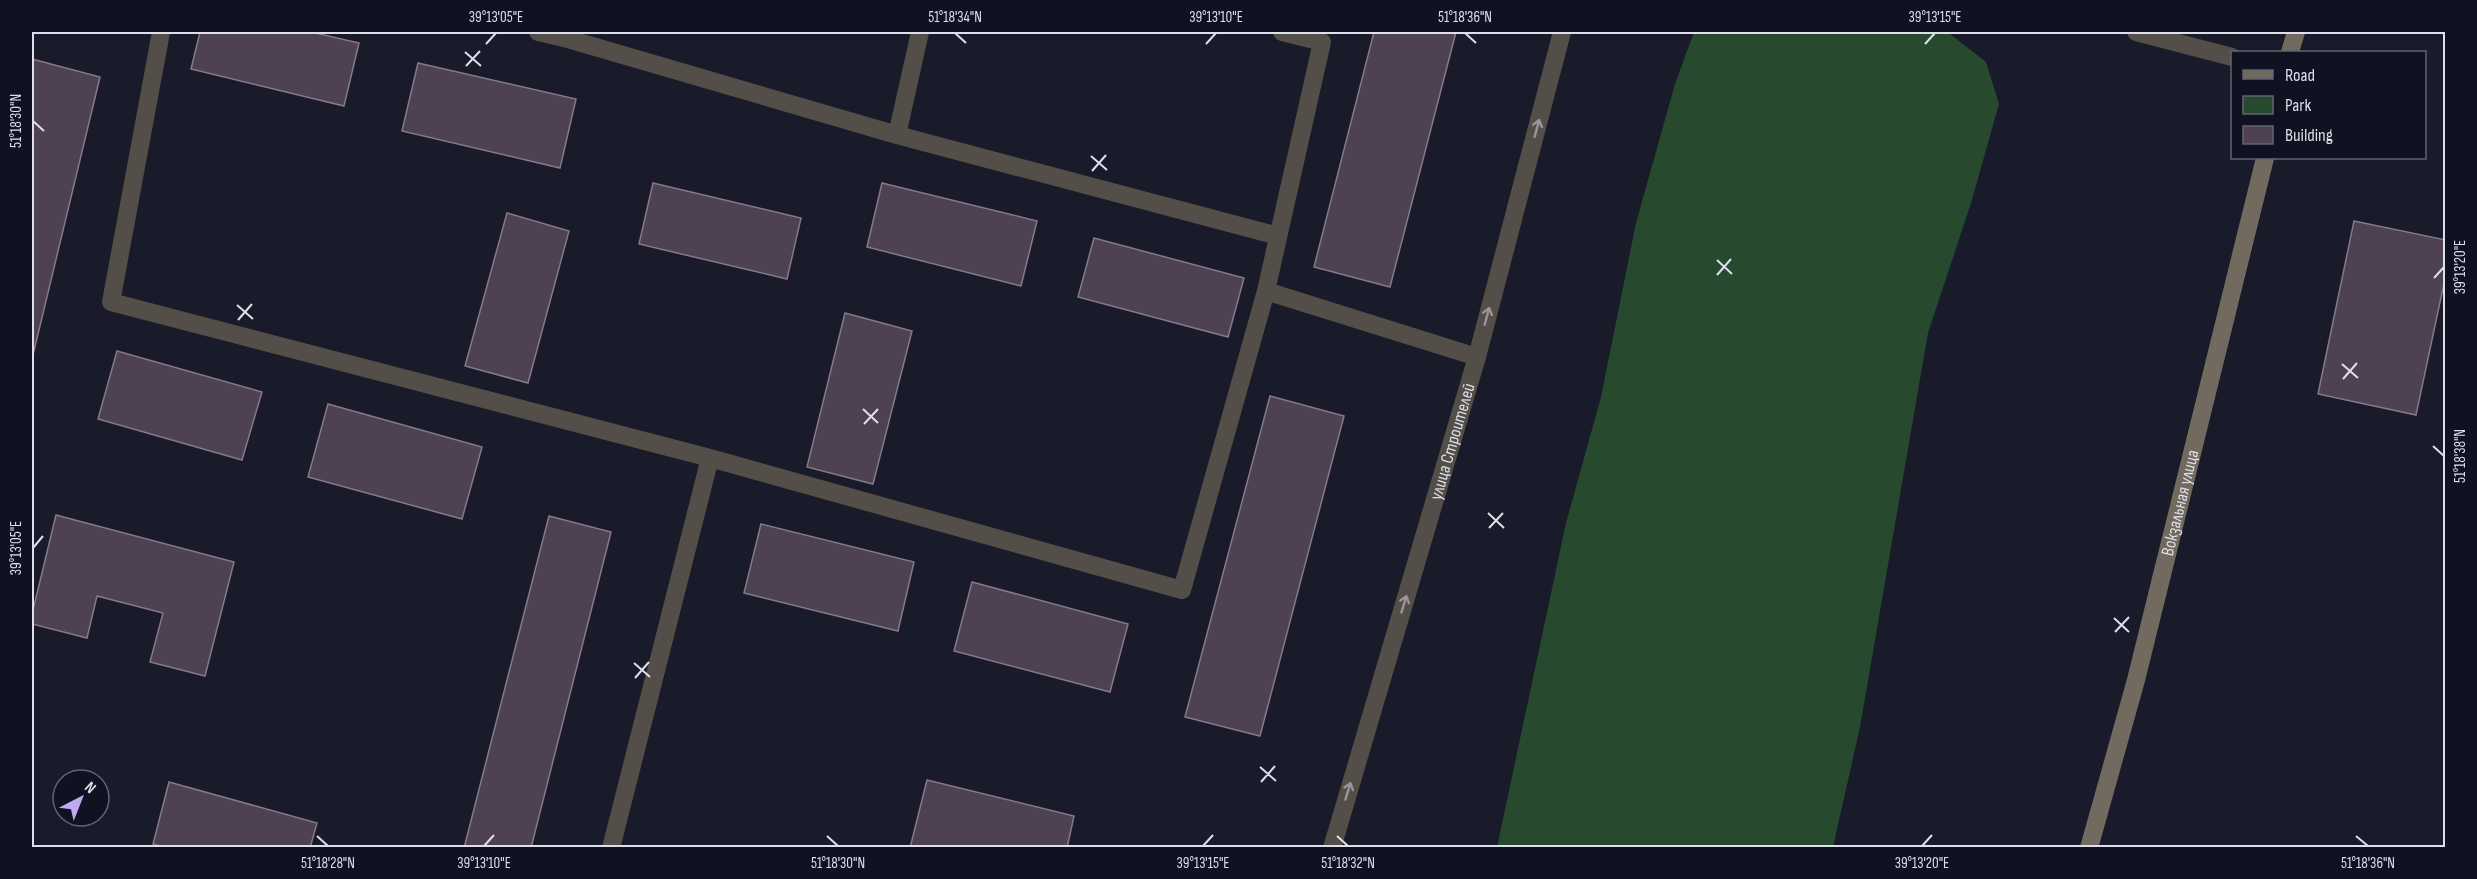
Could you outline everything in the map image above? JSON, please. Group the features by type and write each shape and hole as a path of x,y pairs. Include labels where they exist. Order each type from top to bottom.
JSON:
{"main road":[{"path":"2290,51 2296,32"},
{"name":"Вокзальная улица","path":"2089,848 2144,646 2265,159"}],"street":[{"path":"161,32 111,302 710,458 1182,590 1266,291 1322,42 1282,32"},
{"path":"538,32 569,35 897,135 1278,236"},
{"path":"897,135 920,32"},
{"name":"улица Строителей","path":"1332,848 1477,357 1562,32"},
{"path":"2136,32 2231,57"},
{"path":"1266,291 1477,357"},
{"path":"611,848 710,458"}],"green space":[{"path":"1694,32 1937,32 1950,34 1986,62 1999,104 1971,203 1928,333 1860,727 1833,847 1497,847 1566,523 1601,397 1636,223 1675,84"}],"building":[{"path":"200,32 311,32 359,43 344,106 191,69"},
{"path":"1374,32 1456,32 1390,287 1314,267"},
{"path":"32,59 100,77 32,359"},
{"path":"418,63 576,99 560,168 402,131"},
{"path":"653,183 801,218 787,279 639,244"},
{"path":"882,183 1037,221 1021,286 867,247"},
{"path":"507,213 569,231 528,383 465,366"},
{"path":"2354,221 2446,240 2446,274 2416,415 2318,394"},
{"path":"1094,238 1244,278 1228,337 1078,297"},
{"path":"845,313 912,331 873,484 807,467"},
{"path":"117,351 262,392 242,460 98,419"},
{"path":"1270,396 1344,416 1260,736 1185,717"},
{"path":"328,404 482,447 462,519 308,477"},
{"path":"56,515 234,562 205,676 150,662 163,613 97,596 87,638 32,624 32,614"},
{"path":"549,516 611,532 531,848 464,848"},
{"path":"761,524 914,562 898,631 744,593"},
{"path":"972,582 1128,624 1110,692 954,651"},
{"path":"927,780 1074,816 1067,848 910,848"},
{"path":"169,782 317,823 310,848 167,848 153,844"}]}
